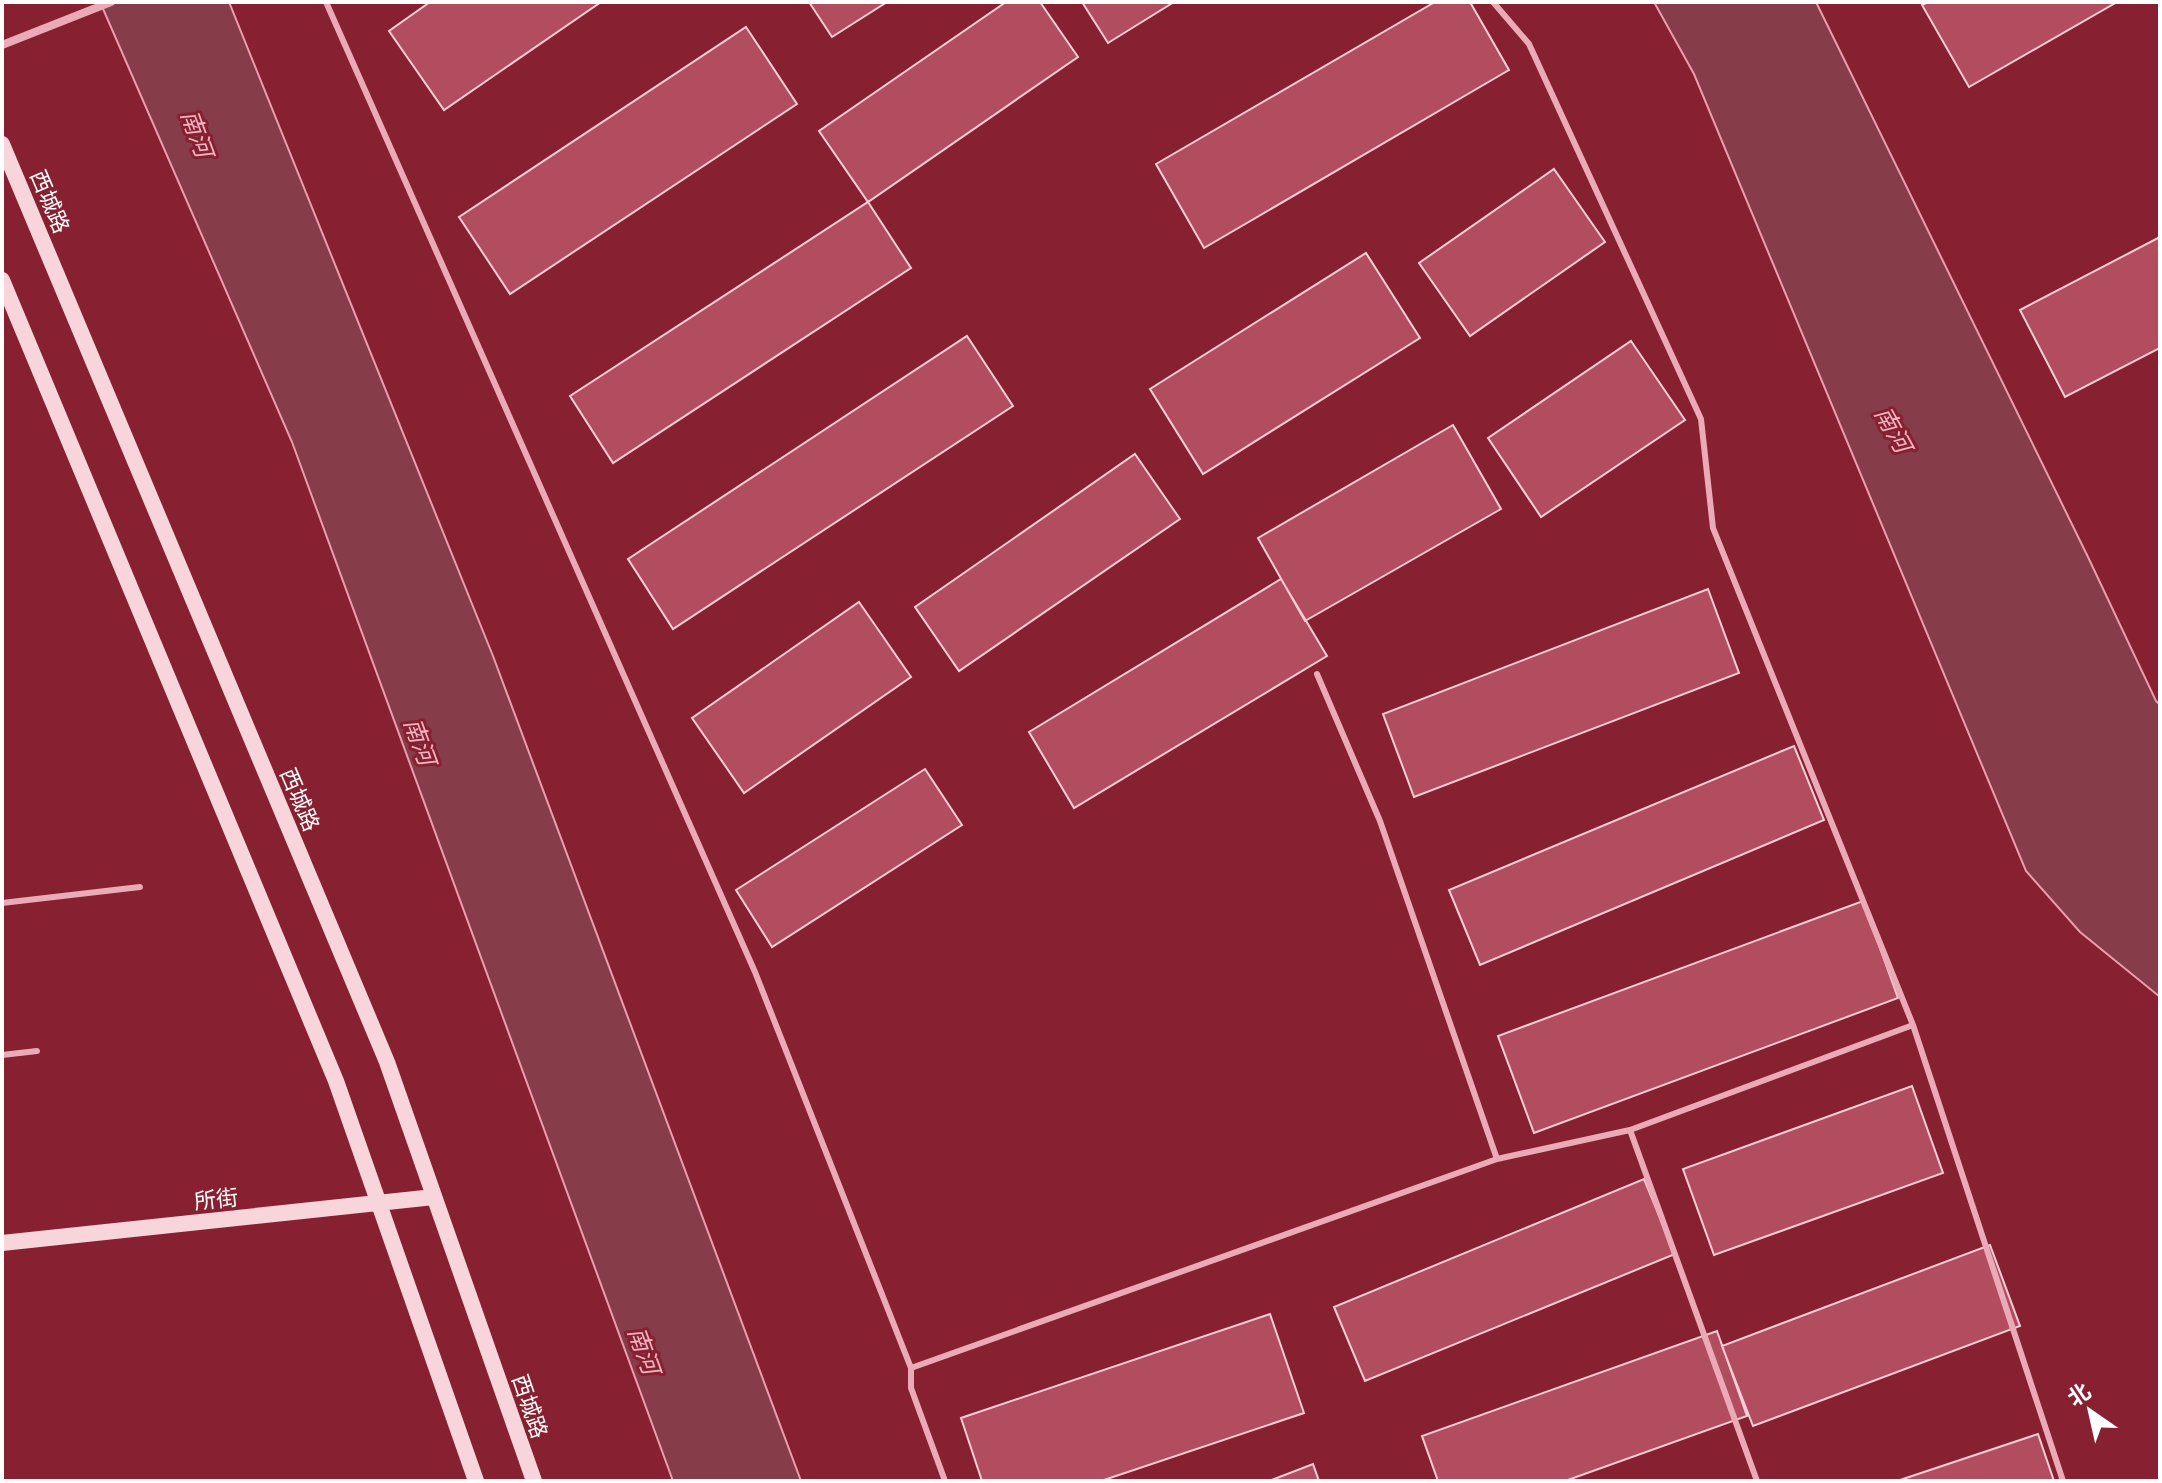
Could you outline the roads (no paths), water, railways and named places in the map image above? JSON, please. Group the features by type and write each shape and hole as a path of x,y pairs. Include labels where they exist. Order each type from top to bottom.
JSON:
{"main road":[{"name":"西城路","path":"2,144 387,1062 534,1481"},
{"path":"2,280 336,1081 476,1481"},
{"name":"所街","path":"2,1243 434,1197"}],"street":[{"path":"2,45 111,2"}],"lane":[{"path":"326,2 755,972 911,1368 911,1388 945,1481"},
{"path":"1493,2 1529,44 1701,419 1713,528 1913,1025 2063,1481"},
{"path":"1317,674 1380,821 1497,1159"},
{"path":"2,903 140,887"},
{"path":"911,1368 1497,1159 1630,1130 1913,1025"},
{"path":"2,1055 37,1051"},
{"path":"1630,1130 1757,1481"}],"water":[{"name":"南河","path":"100,2 229,2 493,656 801,1481 673,1481 292,442"},
{"name":"南河","path":"1654,2 1816,2 2160,705 2160,997 2080,932 2026,871 1694,74"}]}
